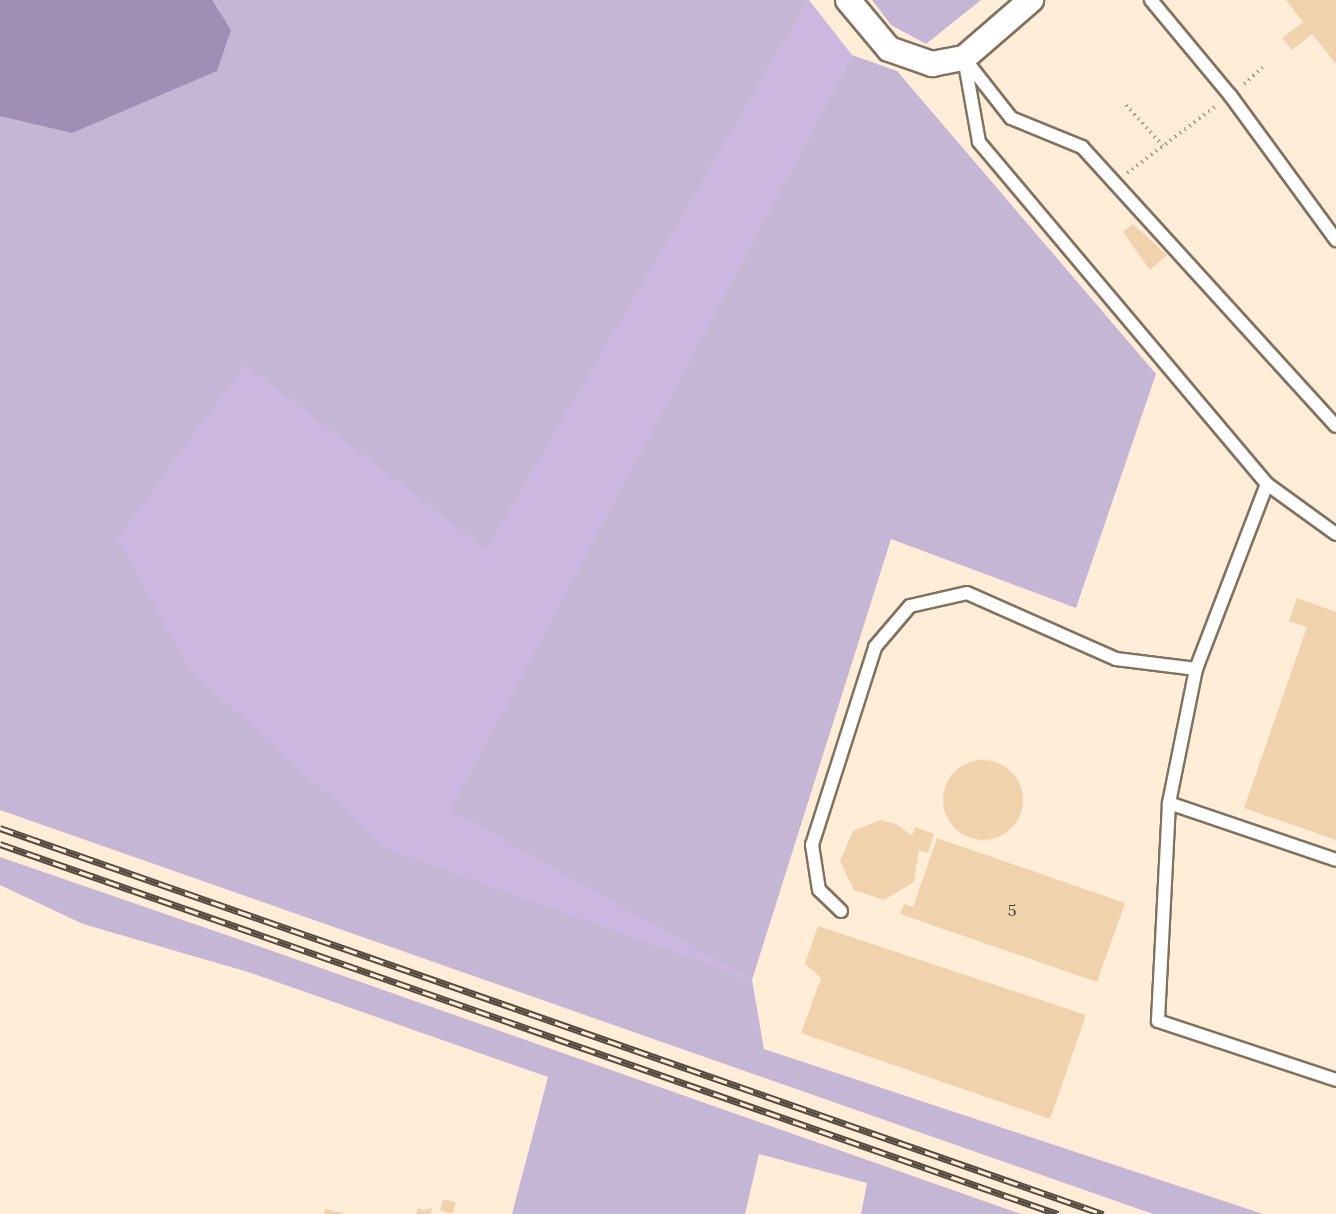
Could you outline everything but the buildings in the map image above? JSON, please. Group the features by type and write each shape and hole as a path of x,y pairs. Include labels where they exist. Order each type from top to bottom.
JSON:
{"street":[{"path":"848,0 889,48 932,64 964,58 1031,0"}],"lane":[{"path":"1151,0 1230,95 1336,240"},
{"path":"964,58 1011,118 1082,147 1336,426"},
{"path":"964,58 979,142 1267,484 1336,534"},
{"path":"1267,484 1196,669 1169,803 1158,1021 1336,1080"},
{"path":"841,911 819,890 812,845 875,646 910,606 967,593 1116,659 1196,669"},
{"path":"1169,803 1336,860"}],"path":[{"path":"1114,183 1230,95 1263,67"},
{"path":"1126,105 1163,146"}],"shaded area":[{"path":"0,0 809,0 619,324 373,837 747,978 450,810 852,55 897,71 1156,374 1076,608 891,539 752,980 764,1049 1263,1214 1153,1214 0,810"},
{"path":"0,0 212,0 231,30 217,71 72,133 0,116"},
{"path":"809,0 852,55 451,810 752,980 387,849 189,669 117,538 245,365 486,549"},
{"path":"872,0 981,0 926,44 891,25"},
{"path":"0,857 1021,1214 861,1214 867,1183 759,1154 745,1214 512,1214 548,1077 248,972 83,924 0,885"}],"railway":[{"path":"0,828 1103,1214"},
{"path":"0,844 1058,1214"}]}
